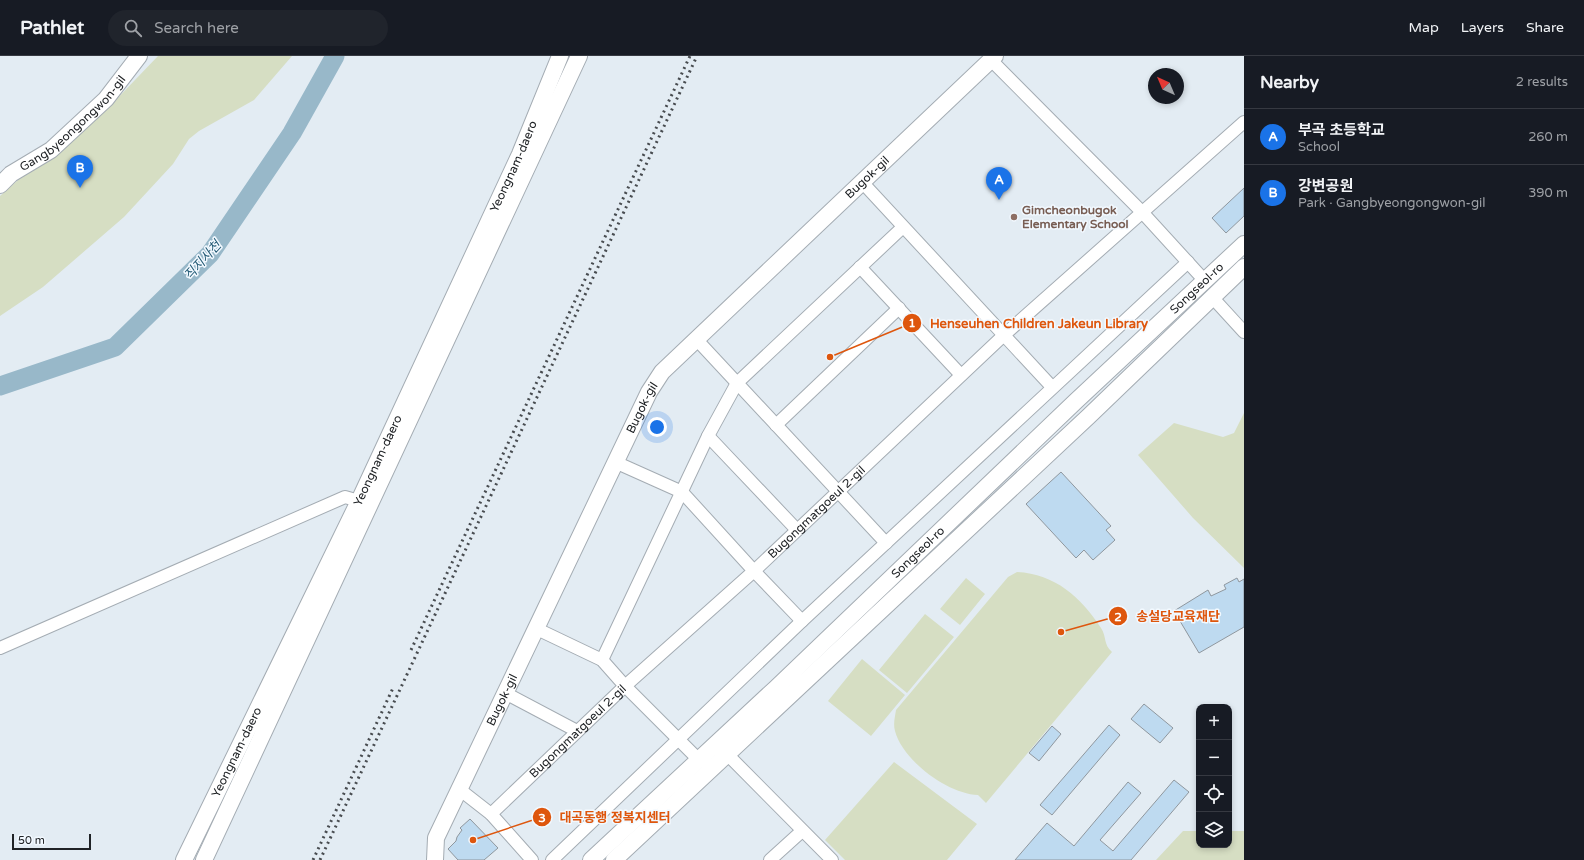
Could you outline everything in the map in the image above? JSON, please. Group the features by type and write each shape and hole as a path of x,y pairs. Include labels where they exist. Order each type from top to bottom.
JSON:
{"street":[{"name":"Gangbyeongongwon-gil","path":"0,185 12,174 50,150 62,140 106,99 139,56"},
{"name":"Yeongnam-daero","path":"184,860 359,501 520,154 560,56"},
{"name":"Yeongnam-daero","path":"204,860 580,56"},
{"path":"993,58 1142,212 1205,281"},
{"name":"Bugok-gil","path":"435,860 436,838 615,462 649,392 662,372 993,58"},
{"name":"Bugongmatgoeul 2-gil","path":"491,814 625,686 754,570 1004,335 1244,122"},
{"path":"862,182 1052,387"},
{"path":"602,660 708,436 737,383 903,227"},
{"name":"Songseol-ro","path":"591,860 776,688 1070,407 1244,244"},
{"path":"552,860 802,621 1188,262"},
{"path":"860,267 961,375"},
{"name":"Songseol-ro","path":"614,860 1083,422 1244,267"},
{"path":"1212,297 1244,332"},
{"path":"776,425 899,308"},
{"path":"697,340 886,543"},
{"path":"708,436 797,530"},
{"path":"615,462 682,492 802,621"},
{"path":"0,648 345,497 359,501"},
{"path":"537,628 602,660 625,686 679,739 698,760"},
{"path":"505,693 577,731"},
{"path":"716,743 832,860"},
{"path":"459,789 491,814 532,860"},
{"path":"770,860 802,831"}],"green space":[{"path":"158,56 292,56 254,100 199,131 189,139 173,164 124,217 43,287 0,316 0,196 18,180 55,156 111,105"},
{"path":"1244,413 1244,568 1193,518 1138,455 1174,423 1223,437 1234,433"},
{"path":"1017,572 1043,577 1055,582 1076,597 1085,606 1101,628 1107,646 1112,652 986,803 978,795 954,789 928,774 907,754 895,731 894,723 896,710 1008,577"},
{"path":"966,578 985,594 960,625 940,609"},
{"path":"925,614 954,637 907,693 879,670"},
{"path":"862,659 905,695 871,736 828,701"},
{"path":"894,762 977,824 947,860 845,860 825,840"},
{"path":"1183,831 1196,831 1196,848 1232,848 1232,831 1244,831 1244,860 1156,860"}],"building":[{"path":"1244,188 1244,216 1226,233 1212,218"},
{"path":"1061,472 1111,526 1106,530 1115,540 1093,560 1084,550 1076,558 1026,504"},
{"path":"1237,578 1239,582 1244,579 1244,627 1199,653 1174,611 1208,590 1211,596 1226,589 1224,585"},
{"path":"1144,704 1173,728 1160,743 1131,719"},
{"path":"1109,725 1120,735 1052,815 1040,805"},
{"path":"1052,726 1061,734 1039,761 1029,753"},
{"path":"1174,780 1189,792 1131,860 1015,860 1047,823 1074,846 1128,782 1141,793 1100,840 1113,851"},
{"path":"470,819 498,848 484,860 458,860 448,849 456,841 462,830 460,828"}],"waterway":[{"name":"직지사천","path":"0,386 115,347 210,254 292,133 335,56"}],"railway":[{"path":"411,650 690,56"},
{"path":"320,860 697,56"},
{"path":"313,860 393,688"}],"place":[{"name":"강변공원","path":"80,188"},
{"name":"부곡 초등학교","path":"999,200"},
{"name":"Gimcheonbugok Elementary School","path":"1014,217"},
{"name":"Henseuhen Children Jakeun Library","path":"830,357"},
{"name":"송설당교육재단","path":"1061,632"},
{"name":"대곡동행 정복지센터","path":"473,840"}]}
